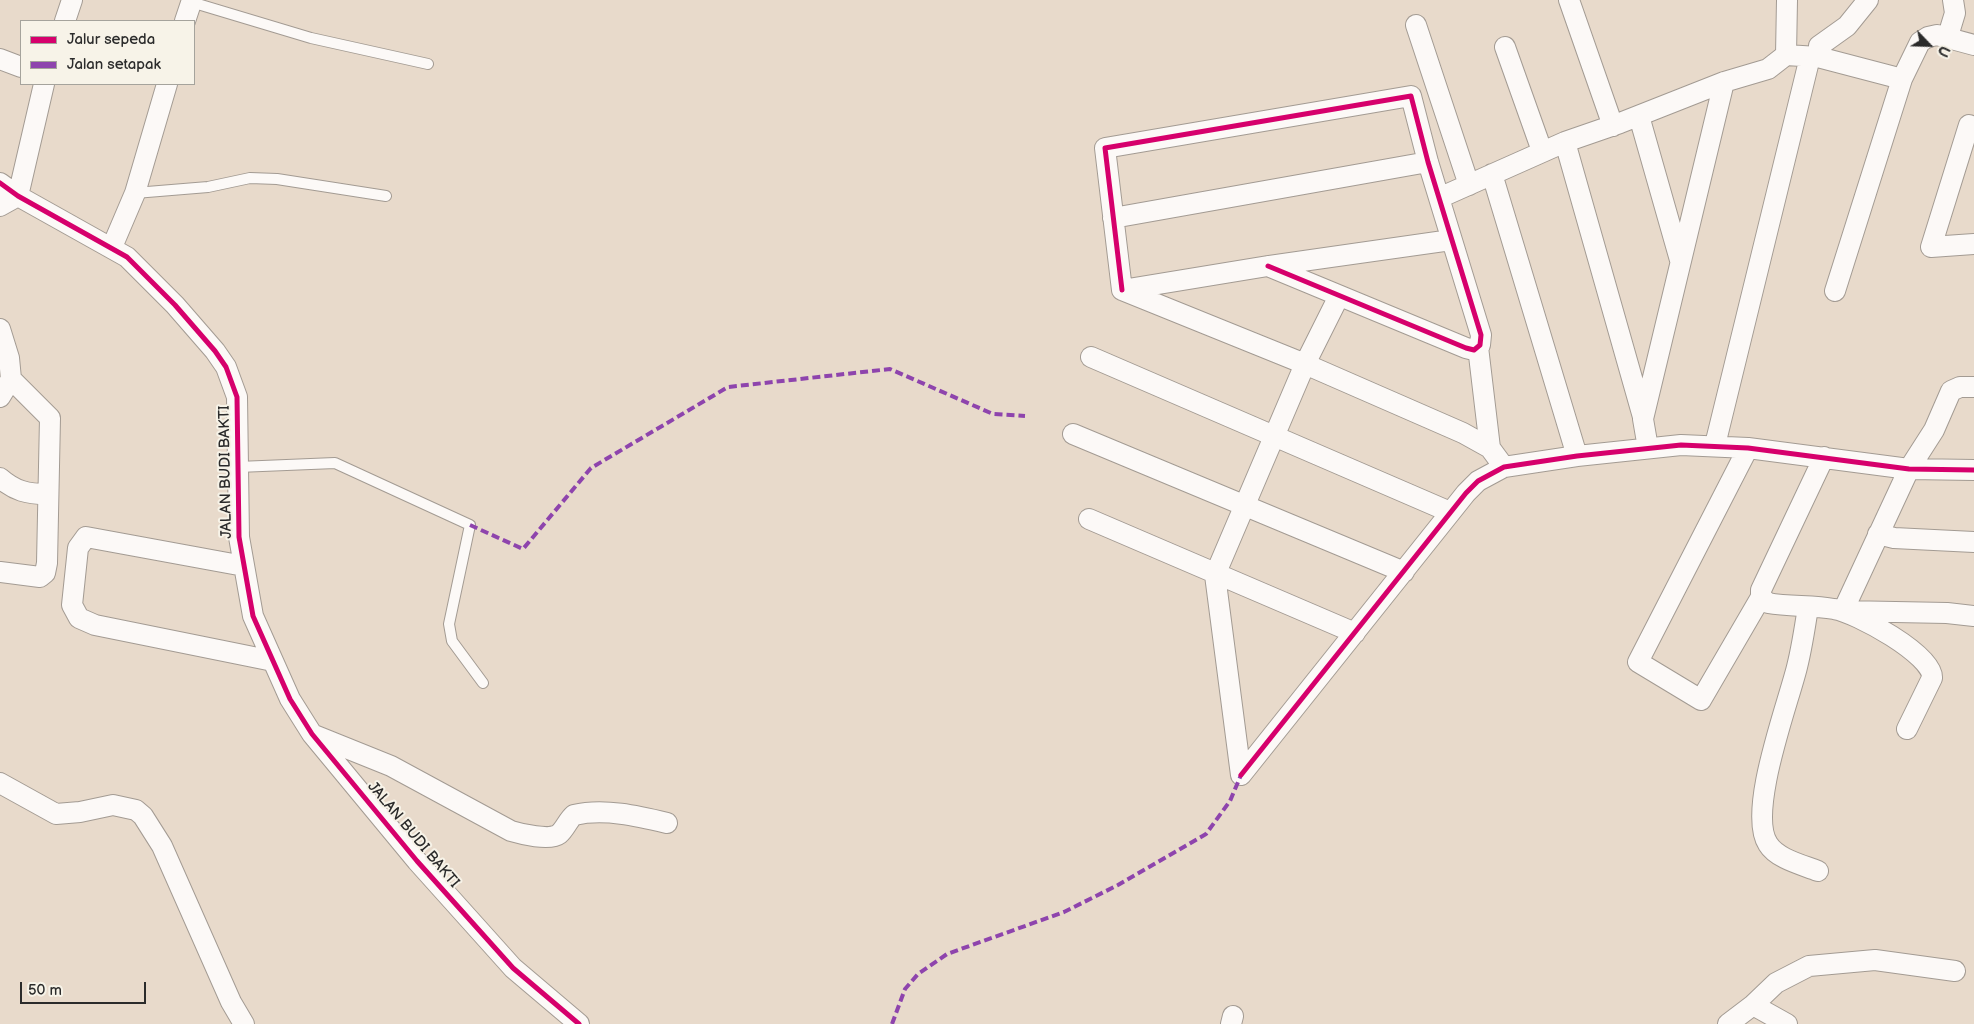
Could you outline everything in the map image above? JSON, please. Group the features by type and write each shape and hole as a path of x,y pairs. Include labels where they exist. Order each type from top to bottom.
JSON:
{"street":[{"path":"65,20 72,0"},
{"path":"1569,0 1613,126"},
{"path":"1786,55 1787,0"},
{"path":"1715,446 1814,57 1819,46 1847,26 1868,0"},
{"path":"1948,36 1955,13 1953,0"},
{"path":"1416,25 1469,185"},
{"path":"1835,291 1902,79 1920,42 1928,37 1948,36 1974,46"},
{"path":"1505,47 1542,151"},
{"path":"1439,198 1542,151 1613,126 1724,82 1768,69 1786,55 1814,57 1902,79"},
{"path":"0,59 20,67"},
{"path":"1643,419 1724,82"},
{"path":"0,206 18,196 44,85"},
{"path":"112,247 135,193 167,85"},
{"path":"1122,290 1105,148 1411,96 1428,162 1481,335 1478,347 1490,448"},
{"path":"1639,116 1681,263"},
{"path":"1972,120 1931,247 1974,244"},
{"path":"1565,142 1643,419 1648,448"},
{"path":"1113,218 1428,162"},
{"path":"1492,174 1577,456"},
{"name":"JALAN BUDI BAKTI","path":"0,184 127,257 176,304 215,351 226,367 237,397 239,537 254,616 290,699 312,734 417,861 513,968 579,1024"},
{"path":"1122,290 1268,266 1451,240"},
{"path":"1268,266 1466,348 1474,350 1478,347"},
{"path":"1122,290 1305,364 1463,433 1490,448 1504,467"},
{"path":"1339,296 1305,364 1215,575 1241,775 1450,512 1478,481 1504,467 1648,448 1715,446 1824,457 1909,469 1974,470"},
{"path":"0,329 9,358 11,379 0,397"},
{"path":"1091,358 1275,435 1450,512"},
{"path":"0,572 40,577 46,573 50,418 11,379"},
{"path":"1843,611 1909,469 1934,430 1952,389 1974,387"},
{"path":"1073,434 1404,572"},
{"path":"1748,448 1638,662 1701,700 1761,597 1761,590 1824,457"},
{"path":"0,478 12,489 29,494 47,494"},
{"path":"1089,519 1215,575 1355,633"},
{"path":"1878,534 1894,538 1974,542"},
{"path":"244,566 86,537 78,548 72,605 79,618 95,625 273,661"},
{"path":"1761,597 1768,603 1843,611 1946,613 1974,616"},
{"path":"1808,606 1797,665 1772,755 1764,794 1763,823 1764,834 1772,849 1818,871"},
{"path":"1843,611 1864,619 1900,643 1931,670 1931,680 1907,729"},
{"path":"312,734 391,766 511,831 524,835 554,837 559,834 574,814 589,812 628,815 667,823"},
{"path":"0,783 56,814 80,812 113,804 136,810 143,816 162,846 231,1002 244,1024"},
{"path":"1728,1024 1753,1005 1776,983 1791,974 1816,965 1875,960 1955,971"},
{"path":"1753,1005 1787,1024"}],"lane":[{"path":"189,8 428,64"},
{"path":"135,193 208,187 250,178 277,179 386,196"},
{"path":"238,467 335,463 470,525 449,624 449,633 452,641 483,683"}],"marked path":[{"path":"470,525 523,549 591,468 728,387 890,369 993,414 1025,416"},
{"path":"892,1024 905,989 918,974 947,954 1064,912 1118,885 1206,834 1230,801 1241,775"}],"cycle path":[{"path":"1122,290 1105,148 1411,96 1428,162 1481,335 1480,345 1474,350 1466,348 1268,266"},
{"path":"0,183 18,196 127,257 175,305 215,351 226,367 237,397 239,537 253,616 290,699 312,734 417,861 513,968 579,1024"},
{"path":"1241,775 1466,493 1478,481 1504,467 1577,456 1681,445 1748,448 1909,469 1974,470"}]}
